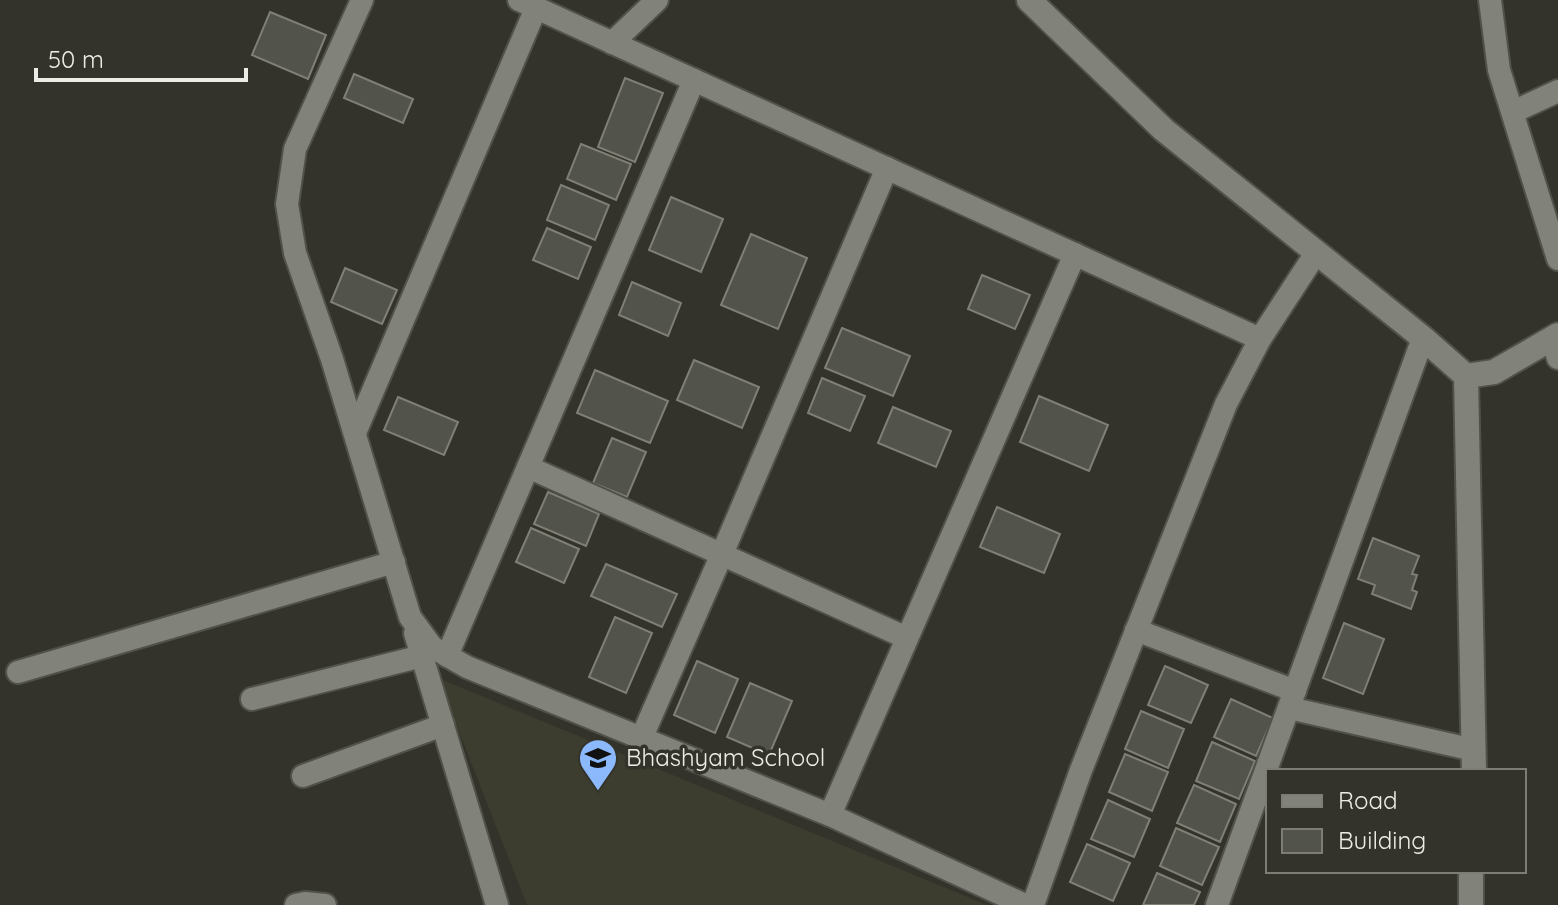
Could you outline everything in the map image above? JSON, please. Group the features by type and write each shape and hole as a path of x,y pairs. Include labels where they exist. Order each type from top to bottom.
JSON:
{"street":[{"path":"362,0 295,149 287,204 295,253 355,433 497,905"},
{"path":"612,43 657,0"},
{"path":"1029,0 1164,130 1466,376 1474,760 1292,700 1136,630"},
{"path":"1495,3 1499,70 1552,220 1558,259"},
{"path":"355,433 528,4 1260,339"},
{"path":"447,656 694,80"},
{"path":"1513,112 1558,91"},
{"path":"641,739 887,168"},
{"path":"1033,905 1081,770 1226,404 1260,339 1316,253"},
{"path":"830,815 1075,254"},
{"path":"1267,769 1423,338"},
{"path":"1466,376 1494,372 1556,344"},
{"path":"528,467 907,638"},
{"path":"18,672 394,562"},
{"path":"410,617 432,647 467,667 830,815 1025,905"},
{"path":"252,699 422,656"},
{"path":"303,776 443,725"},
{"path":"1217,905 1266,771"},
{"path":"1471,873 1471,905"},
{"path":"296,905 325,905"}],"shaded area":[{"name":"Bhashyam School","path":"438,678 987,905 527,905"}],"building":[{"path":"270,12 326,35 308,79 252,55"},
{"path":"354,74 413,99 403,123 344,98"},
{"path":"625,78 663,93 635,162 598,147"},
{"path":"581,144 631,164 616,200 567,179"},
{"path":"561,185 609,205 595,240 547,220"},
{"path":"671,197 723,219 701,272 649,250"},
{"path":"547,228 591,247 578,279 533,260"},
{"path":"751,234 807,258 778,329 721,305"},
{"path":"345,268 397,290 382,324 331,302"},
{"path":"982,275 1030,295 1015,329 968,309"},
{"path":"632,282 681,303 668,336 619,315"},
{"path":"842,328 910,356 893,396 825,368"},
{"path":"694,360 759,387 742,428 677,400"},
{"path":"595,370 668,401 650,443 577,413"},
{"path":"822,378 865,396 850,431 808,413"},
{"path":"1039,396 1108,425 1089,471 1020,442"},
{"path":"398,397 458,422 444,455 384,430"},
{"path":"893,407 951,431 936,467 878,443"},
{"path":"612,438 646,452 627,497 593,483"},
{"path":"548,492 599,514 586,546 534,524"},
{"path":"997,507 1060,534 1044,573 980,547"},
{"path":"531,528 579,549 564,583 516,562"},
{"path":"1373,538 1419,556 1412,574 1417,575 1412,590 1417,592 1411,609 1372,594 1375,585 1358,579"},
{"path":"606,564 677,594 662,627 591,596"},
{"path":"615,617 652,633 626,693 589,677"},
{"path":"1344,623 1384,639 1363,694 1323,678"},
{"path":"697,661 738,679 715,733 674,715"},
{"path":"1165,666 1208,685 1191,723 1148,705"},
{"path":"750,683 792,701 769,755 727,737"},
{"path":"1231,699 1273,718 1256,756 1214,737"},
{"path":"1141,711 1184,729 1168,768 1125,749"},
{"path":"1212,742 1255,761 1239,799 1196,781"},
{"path":"1125,754 1168,772 1152,811 1109,792"},
{"path":"1194,785 1236,804 1220,842 1177,823"},
{"path":"1108,800 1150,819 1134,857 1091,839"},
{"path":"1176,828 1219,847 1202,885 1160,866"},
{"path":"1087,844 1130,863 1113,901 1070,882"},
{"path":"1157,873 1200,892 1194,905 1143,905"}],"place":[{"name":"Bhashyam School","path":"598,792"}]}
